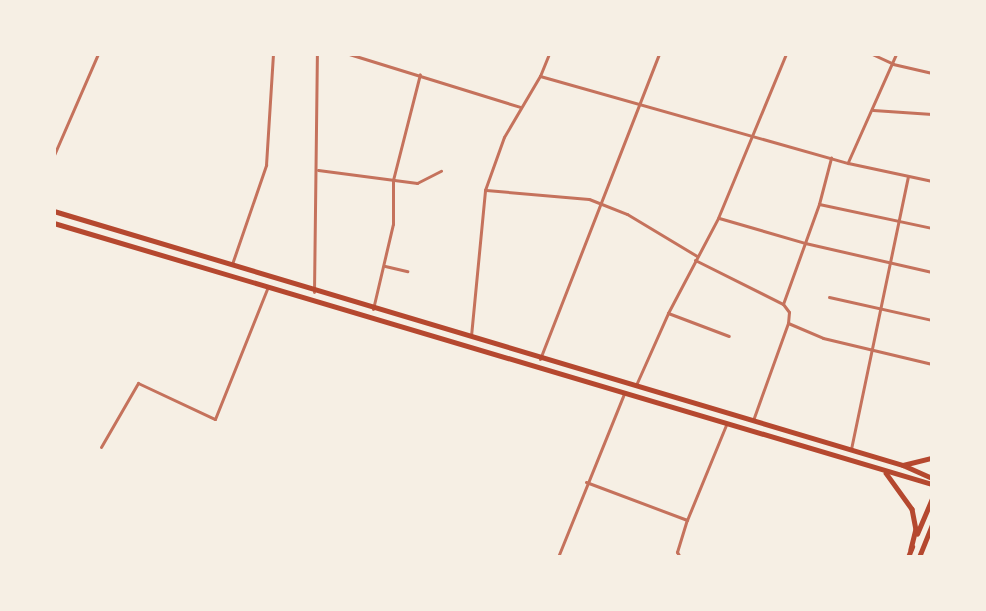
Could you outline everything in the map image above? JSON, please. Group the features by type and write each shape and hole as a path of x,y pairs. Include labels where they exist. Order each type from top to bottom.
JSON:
{"main road":[{"path":"54,211 540,359 903,465 932,478"},
{"path":"54,223 267,289 932,484"},
{"path":"575,380 578,370"},
{"path":"903,465 932,458"},
{"path":"886,472 912,509 916,529 911,549"},
{"path":"908,557 932,498"},
{"path":"919,557 932,525"}],"street":[{"path":"54,155 98,54"},
{"path":"231,266 266,165 273,54"},
{"path":"314,291 318,170 317,54"},
{"path":"349,54 420,74 520,107"},
{"path":"471,338 485,190 504,137 540,76 549,54"},
{"path":"540,359 659,54"},
{"path":"635,387 668,313 718,218 756,134 786,54"},
{"path":"872,54 893,64 932,73"},
{"path":"848,163 896,54"},
{"path":"373,309 385,266 393,224 393,180 420,74"},
{"path":"540,76 756,134 848,163 932,181"},
{"path":"873,110 932,114"},
{"path":"783,304 819,204 831,158"},
{"path":"318,170 417,183 441,171"},
{"path":"850,451 883,309 908,177"},
{"path":"485,190 589,199 627,214 696,258 783,304 789,312 788,323 753,422"},
{"path":"819,204 932,228"},
{"path":"718,218 805,243 932,272"},
{"path":"385,266 407,271"},
{"path":"101,447 138,383 215,419 267,289"},
{"path":"829,297 932,320"},
{"path":"668,313 729,336"},
{"path":"788,323 823,338 932,364"},
{"path":"558,557 586,482 624,394"},
{"path":"680,557 677,552 687,520 726,425"},
{"path":"586,482 687,520"}]}
